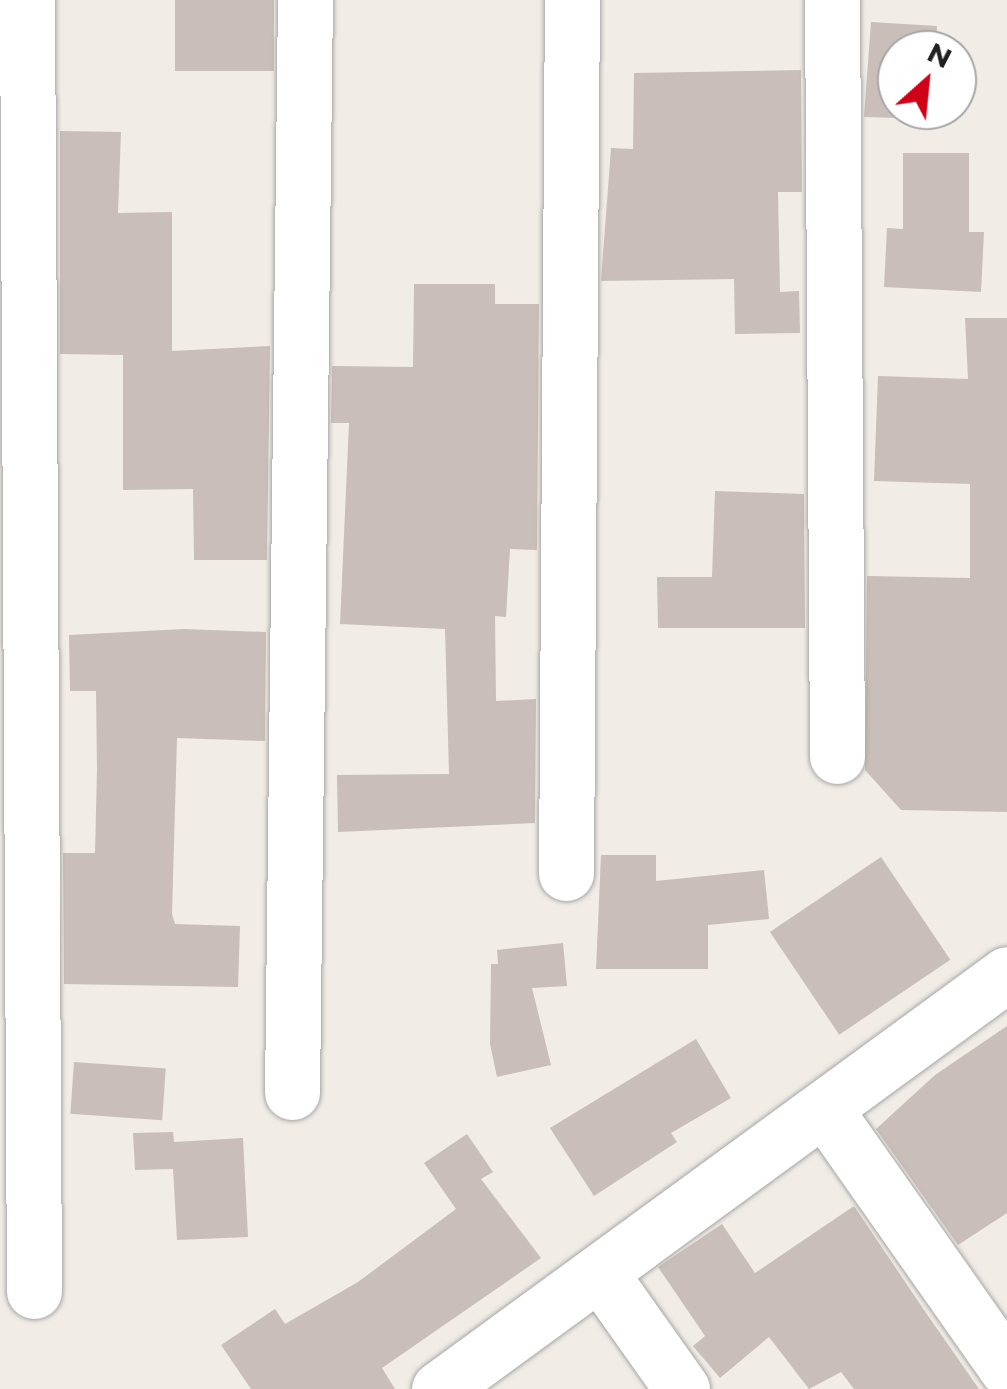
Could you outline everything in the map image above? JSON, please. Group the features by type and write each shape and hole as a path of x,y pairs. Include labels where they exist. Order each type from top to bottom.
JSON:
{"street":[{"path":"27,0 34,1291"},
{"path":"292,1092 305,0"},
{"path":"566,874 572,0"},
{"path":"832,0 837,756"},
{"path":"438,1389 1007,974"},
{"path":"825,1110 1007,1368"},
{"path":"600,1273 682,1389"}],"building":[{"path":"175,0 274,0 274,71 175,71"},
{"path":"871,22 937,26 937,30 877,30 877,117 864,117"},
{"path":"801,70 802,192 778,192 780,292 799,291 800,333 735,334 734,279 601,281 611,148 633,149 634,73"},
{"path":"60,131 121,132 118,213 172,212 172,351 270,346 267,560 194,560 193,489 123,490 123,355 60,354"},
{"path":"903,153 969,153 969,232 984,232 981,292 884,287 887,228 903,229"},
{"path":"414,284 495,284 495,304 539,304 537,550 510,549 506,617 495,616 496,701 536,699 535,823 338,832 337,775 449,774 445,629 340,624 349,423 331,423 332,366 413,367"},
{"path":"965,318 1007,318 1007,812 901,810 865,770 867,576 970,578 970,484 874,481 878,376 968,379"},
{"path":"715,491 804,494 805,628 658,628 657,577 712,577"},
{"path":"184,629 266,632 265,741 177,738 172,914 175,924 240,926 238,987 64,984 63,853 95,853 97,769 96,691 70,691 69,635"},
{"path":"601,855 656,855 656,881 764,870 769,919 708,925 708,969 596,969"},
{"path":"881,857 950,960 839,1035 770,932"},
{"path":"563,943 567,986 532,988 551,1065 497,1077 490,1044 491,964 498,964 497,950"},
{"path":"1007,1026 1007,1213 958,1245 876,1129 935,1075"},
{"path":"696,1039 731,1098 671,1133 677,1142 594,1196 550,1128"},
{"path":"74,1062 166,1068 162,1120 70,1114"},
{"path":"173,1132 174,1142 243,1138 248,1237 177,1240 173,1169 135,1170 133,1133"},
{"path":"467,1134 493,1172 481,1179 541,1258 382,1368 395,1389 251,1389 221,1345 275,1309 285,1324 358,1282 456,1209 424,1163"},
{"path":"854,1206 979,1389 854,1389 841,1372 809,1389 769,1337 720,1378 693,1346 705,1336 658,1267 722,1224 755,1273"}]}
